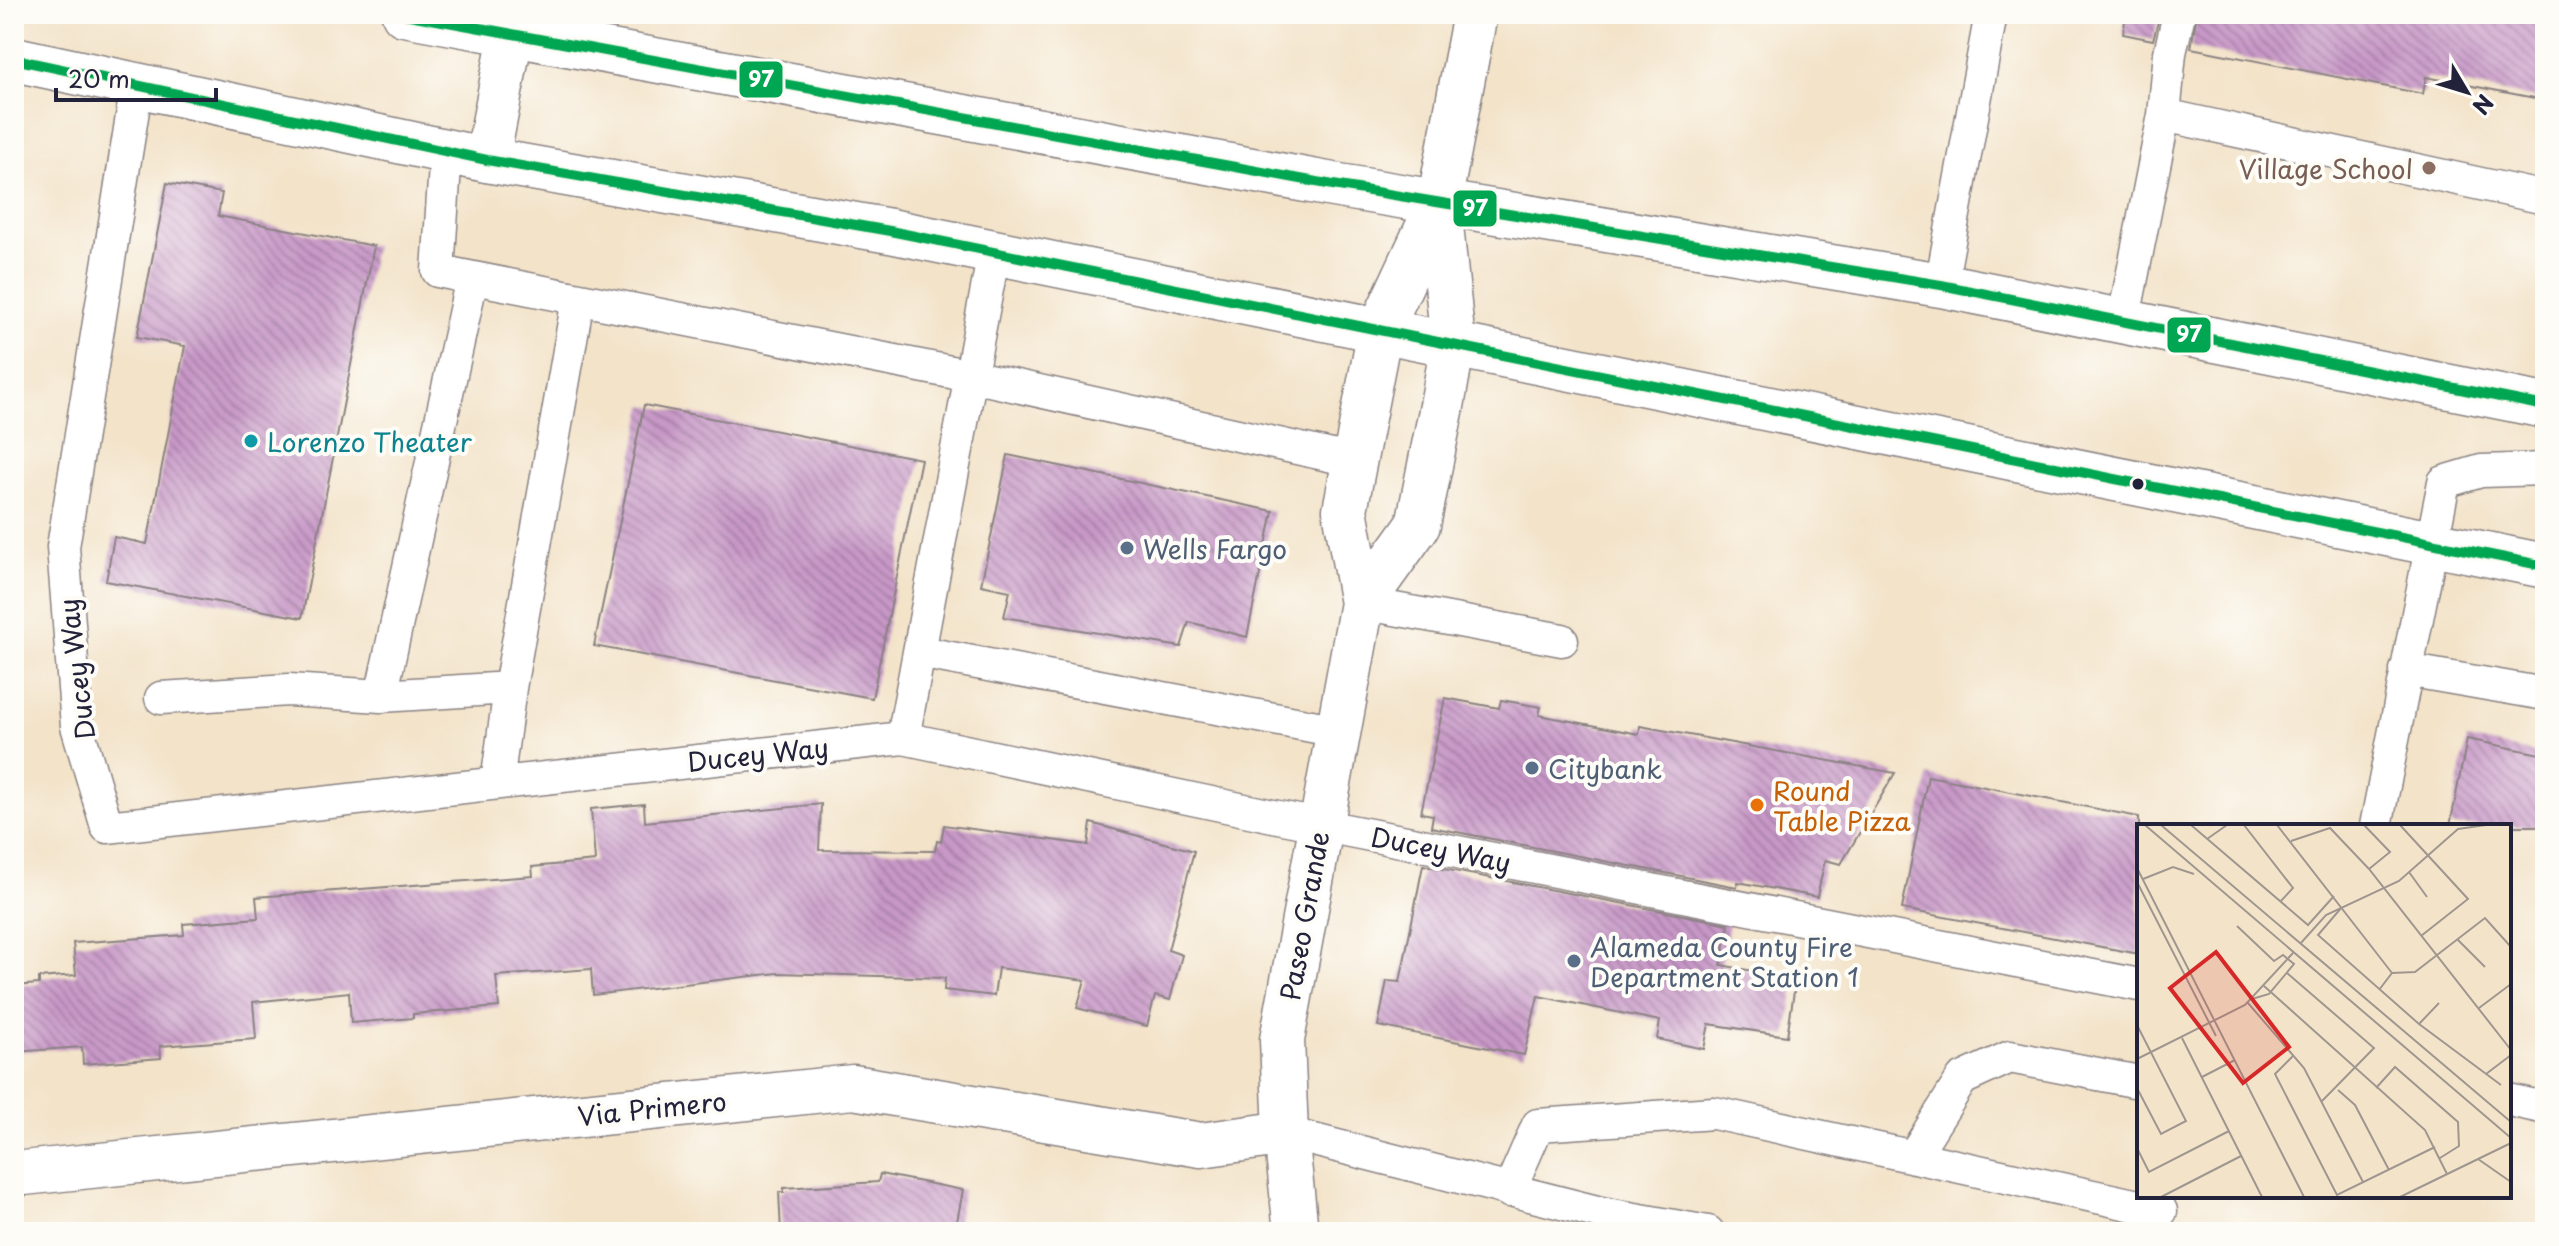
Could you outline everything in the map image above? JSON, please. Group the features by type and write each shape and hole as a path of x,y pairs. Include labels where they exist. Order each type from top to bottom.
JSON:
{"main road":[{"path":"404,14 513,25 1439,203 1941,285 2545,406"},
{"name":"Paseo Grande","path":"1296,1232 1286,1133 1282,1040 1362,603 1345,510 1380,330 1439,203 1475,14"},
{"path":"467,156 513,25"},
{"path":"14,59 467,156 994,252 2545,566"},
{"name":"Paseo Grande","path":"1362,603 1418,525 1453,343 1439,203"},
{"name":"Via Primero","path":"14,1174 853,1087 1201,1145 1286,1133"}],"lane":[{"path":"1941,285 1991,14"},
{"path":"2123,323 2164,115 2170,53 2179,14"},
{"name":"Ducey Way","path":"137,85 63,547 77,726 107,827 903,738 1320,824 2137,985"},
{"path":"2164,115 2545,198"},
{"path":"467,156 438,271 971,376 1355,461"},
{"path":"903,738 994,252"},
{"path":"381,696 472,278"},
{"path":"497,783 510,688 578,299"},
{"path":"2376,824 2444,482 2481,471 2545,469"},
{"path":"1362,603 1562,640"},
{"path":"919,652 1338,731"},
{"path":"2406,670 2545,694"},
{"path":"161,698 289,690 381,696 510,688"},
{"path":"1913,1157 1962,1079 2010,1057 2137,1082"},
{"path":"2511,1100 2545,1108"},
{"path":"1509,1191 1538,1125 1714,1113 2158,1213"},
{"path":"1286,1133 1601,1213 1708,1232"}],"building":[{"path":"2126,14 2160,14 2153,40 2123,34"},
{"path":"2197,14 2545,14 2545,100 2426,77 2423,94 2191,48"},
{"name":"Lorenzo Theater","path":"167,183 222,193 218,216 374,246 302,618 106,581 114,537 147,544 185,346 137,337"},
{"path":"644,405 921,459 872,698 594,646"},
{"name":"Wells Fargo","path":"1008,455 1273,511 1247,637 1189,622 1181,647 1004,617 1010,591 981,585"},
{"path":"1445,698 1499,708 1501,700 1541,707 1539,715 1639,734 1640,726 1895,773 1841,864 1825,860 1817,897 1738,882 1737,887 1431,827 1433,815 1421,813"},
{"path":"2467,739 2545,755 2545,826 2450,824"},
{"path":"1928,776 2139,817 2137,954 1902,909"},
{"path":"644,804 645,822 821,804 819,850 935,851 937,841 941,842 944,825 1088,845 1091,823 1194,851 1168,950 1182,955 1170,1000 1155,996 1147,1026 1077,1008 1085,980 998,968 994,996 944,990 945,978 778,973 593,995 591,969 496,976 499,1007 413,1014 413,1018 351,1023 349,992 253,1002 256,1039 160,1046 161,1058 83,1064 82,1047 14,1052 14,986 39,984 39,978 76,975 73,943 184,935 183,924 258,918 256,897 533,876 532,867 595,861 591,809"},
{"path":"1423,865 1729,924 1721,965 1796,979 1787,1036 1709,1024 1704,1049 1657,1039 1660,1021 1538,996 1524,1055 1378,1026 1387,981 1400,982"},
{"path":"880,1174 963,1190 955,1232 781,1232 779,1192 784,1192 784,1188 878,1182"}],"transit line":[{"name":"97","path":"404,14 1333,185 1941,285 2545,406"},
{"name":"97","path":"14,59 487,160 890,231 2545,566"}],"place":[{"name":"Village School","path":"2429,168"},
{"name":"Lorenzo Theater","path":"251,441"},
{"name":"Wells Fargo","path":"1127,548"},
{"name":"Citybank","path":"1532,768"},
{"name":"Round Table Pizza","path":"1757,805"},
{"name":"Alameda County Fire Department Station 1","path":"1574,961"}]}
